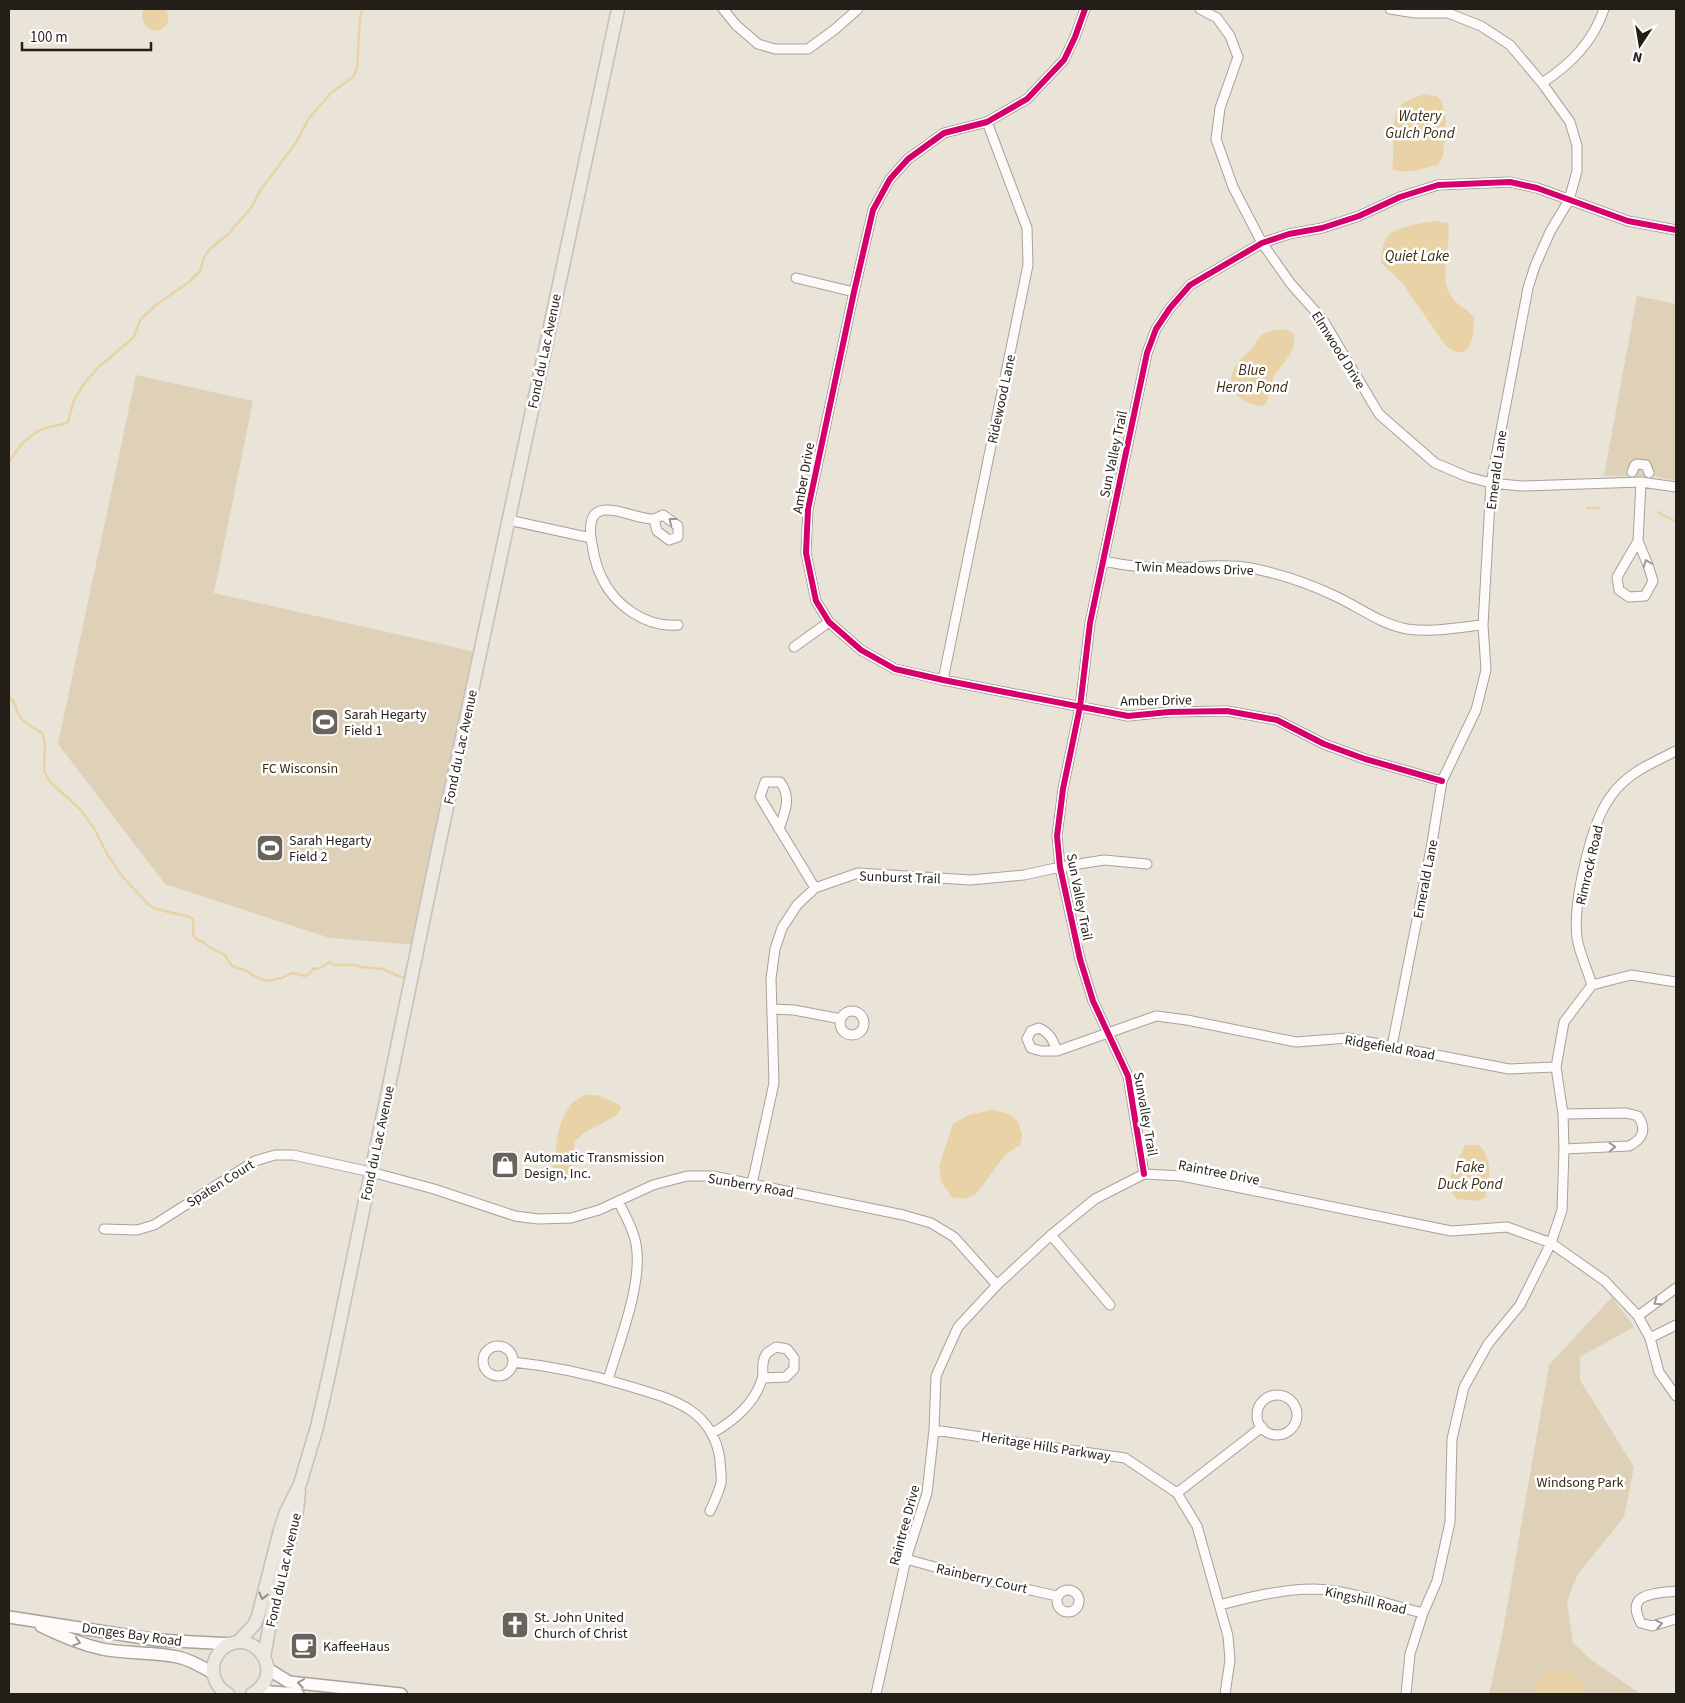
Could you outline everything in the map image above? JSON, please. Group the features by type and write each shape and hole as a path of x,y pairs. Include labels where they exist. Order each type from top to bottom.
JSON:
{"main road":[{"name":"Fond du Lac Avenue","path":"255,1692 265,1681 278,1583 297,1511 300,1484 330,1370 508,520 618,9"},
{"name":"Fond du Lac Avenue","path":"214,1676 214,1661 217,1655 221,1650 235,1643 254,1625 280,1530 286,1512 300,1484"},
{"path":"235,1643 250,1644 256,1647 266,1663"},
{"path":"213,1694 214,1676"},
{"path":"214,1676 221,1689 228,1694"}],"street":[{"path":"723,9 736,25 758,44 775,49 808,49 858,9"},
{"name":"Amber Drive","path":"1084,9 1075,37 1064,60 1027,99 986,122 944,133 908,159 890,179 873,210 808,509 806,553 816,601 829,622 861,650 895,669 1080,708 1128,716 1169,712 1227,711 1277,720 1324,744 1365,759 1442,781"},
{"name":"Elmwood Drive","path":"1200,9 1217,18 1230,36 1238,57 1220,108 1216,139 1234,187 1262,243 1291,284 1323,320 1379,414 1435,463 1468,477 1491,484 1521,486 1641,482 1676,487"},
{"name":"Emerald Lane","path":"1390,9 1415,13 1448,13 1481,26 1510,46 1542,83 1570,122 1577,146 1577,171 1569,200 1546,241 1528,288 1491,484 1483,625 1486,670 1476,710 1442,781 1431,849 1392,1046"},
{"path":"1542,83 1563,70 1586,45 1604,9"},
{"name":"Ridewood Lane","path":"943,680 1028,266 1026,228 986,122"},
{"name":"Sun Valley Trail","path":"1108,1033 1093,1001 1080,959 1060,867 1057,836 1063,789 1080,708 1090,623 1147,353 1156,329 1170,308 1190,285 1262,243 1289,234 1322,228 1350,219 1400,197 1438,185 1510,182 1537,188 1569,200"},
{"path":"1569,200 1628,221 1676,230"},
{"path":"796,278 854,292"},
{"path":"1632,472 1635,465 1646,464 1649,473"},
{"path":"1638,541 1617,577 1619,590 1629,597 1645,596 1653,581 1638,541 1641,482"},
{"path":"654,519 614,510 602,510 592,520 590,530 594,556 601,577 614,597 633,613 652,623 669,626 678,625"},
{"path":"508,520 591,538"},
{"name":"Twin Meadows Drive","path":"1103,561 1156,568 1219,566 1249,568 1308,584 1336,596 1378,619 1406,629 1424,631 1483,625"},
{"path":"794,647 829,622"},
{"name":"Rimrock Road","path":"1592,985 1577,939 1579,896 1594,828 1611,796 1637,770 1676,751"},
{"path":"779,829 787,801 786,790 780,782 765,782 760,797 779,829 815,888"},
{"name":"Sunburst Trail","path":"752,1184 774,1083 771,979 775,949 782,928 797,905 815,888 858,873 971,880 1024,874 1104,860 1147,864"},
{"path":"1406,1694 1410,1654 1437,1580 1450,1522 1452,1439 1464,1387 1488,1344 1520,1305 1551,1243 1562,1210 1563,1114 1556,1067 1564,1022 1592,985 1631,975 1676,982"},
{"path":"772,1009 794,1010 841,1019"},
{"name":"Ridgefield Road","path":"1057,1051 1156,1016 1188,1020 1296,1042 1348,1038 1509,1069 1556,1067"},
{"name":"Sunvalley Trail","path":"1108,1033 1128,1076 1144,1174"},
{"path":"1563,1114 1626,1113 1638,1116 1643,1124 1643,1134 1638,1142 1629,1146 1564,1149"},
{"name":"Spaten Court","path":"104,1229 137,1230 154,1225 255,1160 265,1157 293,1155 371,1172"},
{"name":"Sunberry Road","path":"371,1172 434,1189 515,1216 538,1219 571,1218 598,1210 653,1185 687,1176 713,1176 903,1215 931,1223 954,1237 996,1285"},
{"name":"Raintree Drive","path":"876,1694 906,1559 927,1493 934,1430 936,1376 958,1327 996,1285 1051,1235 1095,1199 1144,1174 1182,1176 1451,1231 1508,1227 1551,1243 1605,1281 1638,1316 1650,1338 1659,1372 1676,1396"},
{"path":"608,1380 635,1281 637,1251 630,1226 618,1201"},
{"path":"1051,1235 1110,1305"},
{"path":"1638,1316 1676,1288"},
{"path":"1650,1338 1676,1325"},
{"path":"513,1362 549,1366 608,1380 687,1407 702,1420 712,1433 718,1450 721,1482 710,1511"},
{"path":"712,1433 725,1426 742,1411 756,1392 763,1378"},
{"path":"1277,1395 1283,1396 1294,1403 1297,1409 1296,1423 1286,1432 1273,1434 1262,1427 1259,1421 1258,1409 1266,1399 1277,1395"},
{"path":"1177,1493 1262,1427"},
{"name":"Heritage Hills Parkway","path":"934,1430 1125,1458 1177,1493 1197,1526 1228,1636 1230,1660 1225,1694"},
{"name":"Rainberry Court","path":"906,1559 967,1576 1057,1596"},
{"name":"Kingshill Road","path":"1219,1605 1279,1591 1316,1589 1349,1594 1424,1614"},
{"path":"1676,1591 1641,1597 1636,1605 1636,1615 1641,1623 1652,1626 1676,1619"},
{"name":"Donges Bay Road","path":"9,1617 157,1640 235,1643"},
{"name":"Donges Bay Road","path":"33,1622 72,1641 118,1651 177,1657 187,1660 214,1676"},
{"path":"266,1663 289,1682 401,1694"},
{"path":"255,1692 298,1694"}],"green space":[{"path":"1637,296 1676,304 1676,481 1653,476 1604,476"},
{"name":"FC Wisconsin","path":"136,375 253,401 214,593 480,653 419,945 330,938 165,884 58,744"},
{"name":"Windsong Park","path":"1612,1297 1634,1327 1580,1357 1580,1380 1634,1467 1624,1517 1578,1574 1567,1601 1573,1643 1590,1659 1641,1694 1489,1694 1502,1636 1549,1365"}],"water":[{"path":"143,9 166,9 168,22 158,31 149,29 143,21"},
{"name":"Watery Gulch Pond","path":"1424,94 1436,96 1442,102 1446,119 1443,156 1438,165 1409,171 1392,169 1394,126 1397,111 1399,107 1411,99"},
{"name":"Quiet Lake","path":"1435,221 1448,223 1449,232 1445,273 1448,291 1455,301 1474,317 1472,340 1466,351 1454,351 1445,345 1403,284 1381,263 1382,250 1387,237 1409,226"},
{"name":"Blue Heron Pond","path":"1285,329 1293,333 1294,344 1290,354 1274,377 1266,403 1262,406 1256,406 1243,400 1234,392 1232,387 1231,381 1234,369 1261,335"},
{"path":"585,1095 597,1095 619,1104 621,1109 617,1115 584,1133 575,1141 570,1178 563,1181 558,1180 553,1168 558,1132 564,1115 573,1102"},
{"path":"991,1110 1007,1113 1018,1121 1022,1135 1020,1145 1006,1154 976,1194 966,1199 952,1197 941,1182 939,1166 953,1124 969,1115"},
{"name":"Fake Duck Pond","path":"1465,1145 1479,1145 1484,1151 1489,1164 1489,1177 1485,1198 1476,1201 1457,1199 1450,1191 1451,1174"},
{"path":"1551,1669 1569,1673 1582,1682 1584,1694 1534,1694 1540,1677"}],"waterway":[{"path":"9,463 21,445 36,432 68,422 74,400 86,381 100,366 133,338 141,319 156,305 189,282 200,271 204,257 210,249 228,234 251,208 260,191 297,141 309,118 332,92 353,77 357,69 360,17 363,9"},
{"path":"1587,508 1599,508"},
{"path":"1658,512 1676,522"},
{"path":"9,697 13,701 22,720 43,734 45,744 44,771 50,782 81,810 122,876 149,905 156,909 190,917 193,920 193,935 197,940 225,955 231,965 267,981 282,978 292,973 305,976 313,969 320,968 330,962 334,965 357,965 383,969 403,978"}],"cycle path":[{"path":"1085,9 1064,60 1027,99 987,122 944,133 908,159 890,179 873,210 808,509 806,553 816,601 829,622 861,650 895,669 1128,716 1169,712 1227,711 1277,720 1324,744 1365,759 1442,781"},
{"path":"1144,1174 1128,1076 1093,1001 1080,959 1060,867 1057,836 1063,789 1080,707 1090,623 1147,353 1156,329 1170,308 1190,285 1262,243 1289,234 1322,228 1359,216 1400,197 1438,185 1510,182 1537,188 1628,221 1676,230"}],"place":[{"name":"Sarah Hegarty Field 1","path":"325,722"},
{"name":"Sarah Hegarty Field 2","path":"270,848"},
{"name":"Automatic Transmission Design, Inc.","path":"505,1165"},
{"name":"St. John United Church of Christ","path":"515,1625"},
{"name":"KaffeeHaus","path":"304,1646"}]}
